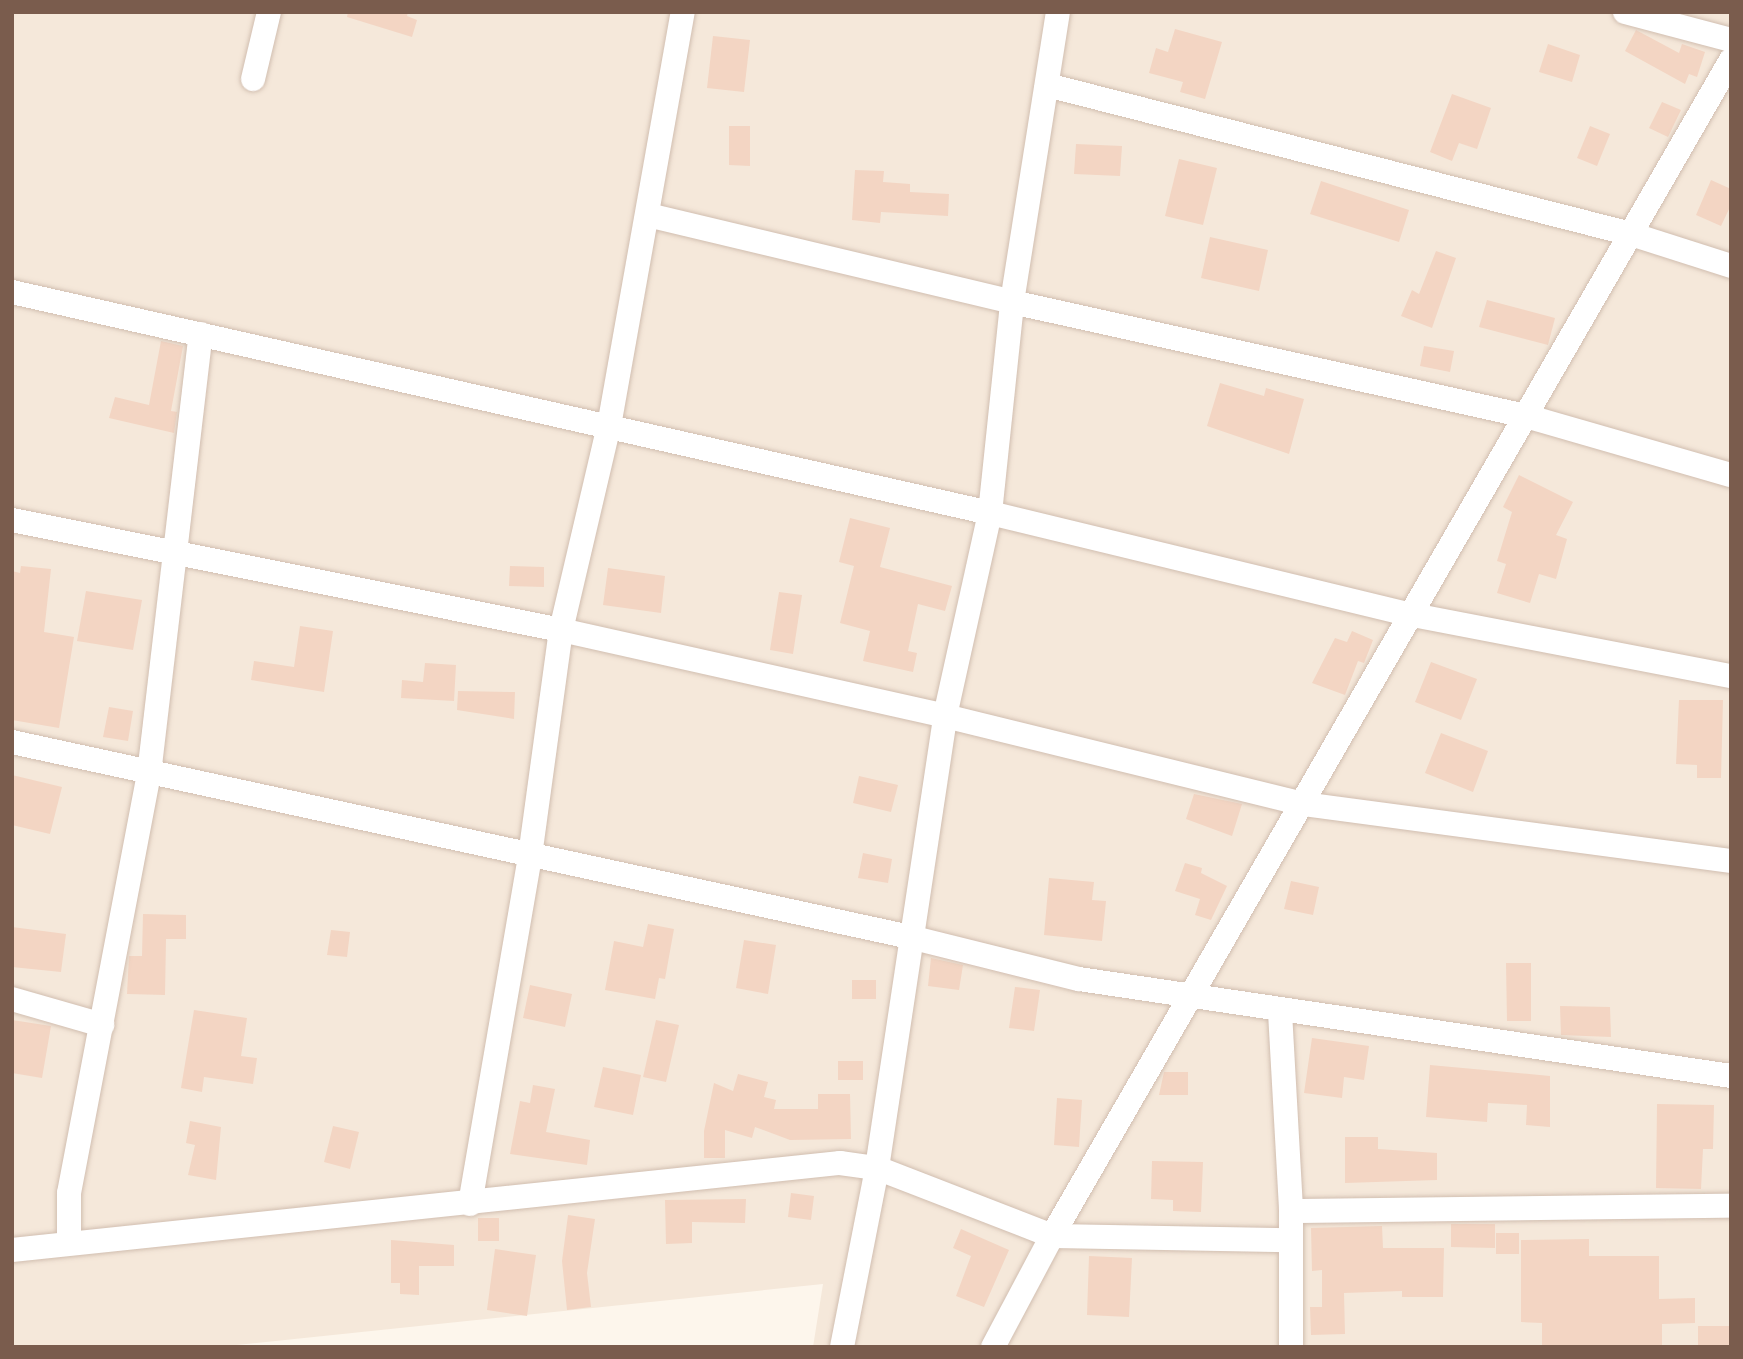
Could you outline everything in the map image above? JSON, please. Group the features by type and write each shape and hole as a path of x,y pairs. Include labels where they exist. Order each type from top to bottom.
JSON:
{"street":[{"path":"253,79 269,12"},
{"path":"470,1204 530,856 561,630 609,426 684,12"},
{"path":"842,1347 877,1168 945,716 990,513 1012,302 1058,12"},
{"path":"1625,12 1731,40"},
{"path":"993,1347 1052,1236 1731,60"},
{"path":"1047,85 1631,234 1731,266"},
{"path":"648,215 1012,302 1526,416 1731,475"},
{"path":"12,292 990,513 1413,614 1731,676"},
{"path":"69,1243 69,1193 149,774 201,334"},
{"path":"12,520 561,630 945,716 1303,804 1731,861"},
{"path":"12,742 149,774 910,937 1079,979 1189,999 1731,1076"},
{"path":"12,999 102,1025"},
{"path":"1280,1012 1291,1211 1291,1347"},
{"path":"12,1250 470,1204 840,1163 877,1168 1052,1236 1291,1240"},
{"path":"1291,1211 1731,1206"}],"shaded area":[{"path":"12,12 1731,12 1731,1347 813,1347 823,1284 217,1347 12,1347"}],"building":[{"path":"348,12 408,12 407,16 417,20 412,37 347,17"},
{"path":"1175,29 1222,42 1205,99 1180,92 1183,82 1149,73 1156,48 1168,52"},
{"path":"1636,30 1679,53 1682,44 1705,52 1697,77 1689,74 1685,84 1625,51"},
{"path":"713,36 750,40 744,92 707,88"},
{"path":"1548,44 1580,55 1572,82 1539,72"},
{"path":"1452,94 1491,108 1477,149 1459,143 1452,161 1430,152"},
{"path":"1662,102 1681,110 1668,137 1649,128"},
{"path":"729,126 750,126 750,166 729,165"},
{"path":"1590,126 1610,134 1597,166 1577,158"},
{"path":"1076,144 1122,146 1120,176 1074,174"},
{"path":"1179,159 1217,168 1203,225 1165,216"},
{"path":"855,170 884,171 883,182 910,184 910,192 949,194 948,216 881,212 880,223 852,220"},
{"path":"1711,180 1731,189 1731,205 1721,226 1696,215"},
{"path":"1321,181 1409,210 1399,242 1310,214"},
{"path":"1210,237 1268,250 1259,291 1201,278"},
{"path":"1436,251 1456,258 1432,328 1401,316 1412,290 1419,294"},
{"path":"1487,300 1555,318 1548,345 1479,327"},
{"path":"161,341 183,346 171,411 177,412 174,433 109,418 115,397 149,405"},
{"path":"1424,346 1454,351 1450,372 1420,366"},
{"path":"1220,383 1264,396 1266,388 1304,399 1289,454 1207,426"},
{"path":"1519,475 1573,502 1556,535 1567,539 1556,579 1539,574 1530,603 1497,593 1506,564 1497,561 1512,512 1503,507"},
{"path":"850,518 890,528 880,567 952,586 945,611 918,604 908,651 917,653 913,672 863,661 870,631 840,623 854,566 839,562"},
{"path":"21,566 51,569 44,632 74,637 59,728 12,720 12,571 20,573"},
{"path":"510,566 544,567 544,587 509,586"},
{"path":"608,568 665,576 661,613 603,605"},
{"path":"86,591 142,600 133,650 77,641"},
{"path":"779,592 802,595 793,654 770,650"},
{"path":"300,626 333,631 324,692 251,680 254,661 294,667"},
{"path":"1352,631 1373,640 1364,663 1358,661 1345,695 1312,683 1335,638 1347,642"},
{"path":"1431,662 1477,679 1461,720 1415,702"},
{"path":"425,663 456,665 454,701 401,698 402,680 423,682"},
{"path":"458,691 515,692 514,719 457,710"},
{"path":"1679,700 1723,700 1721,778 1697,778 1697,765 1676,764"},
{"path":"109,707 133,711 128,741 103,737"},
{"path":"1441,733 1488,751 1473,792 1425,773"},
{"path":"12,775 62,787 50,834 12,825"},
{"path":"859,776 898,785 891,812 853,803"},
{"path":"1194,794 1242,804 1232,836 1186,819"},
{"path":"863,853 892,859 888,883 858,878"},
{"path":"1185,863 1202,868 1201,873 1227,886 1211,920 1195,915 1200,899 1175,891"},
{"path":"1049,878 1094,882 1092,900 1106,901 1102,941 1044,935"},
{"path":"1291,881 1319,887 1313,915 1284,909"},
{"path":"143,914 186,915 186,939 166,939 165,995 127,994 129,956 142,956"},
{"path":"648,924 674,929 665,979 659,978 655,999 605,990 614,941 643,947"},
{"path":"12,927 66,934 61,972 12,967"},
{"path":"331,930 350,932 347,957 327,955"},
{"path":"744,940 776,945 768,994 736,988"},
{"path":"931,958 963,965 959,990 928,986"},
{"path":"1506,963 1531,963 1531,1021 1507,1021"},
{"path":"852,980 876,980 876,999 852,999"},
{"path":"530,985 572,994 565,1027 523,1018"},
{"path":"1015,987 1040,990 1034,1031 1009,1028"},
{"path":"1560,1006 1610,1007 1611,1037 1561,1035"},
{"path":"194,1010 247,1018 241,1056 257,1058 253,1084 204,1077 202,1092 181,1088"},
{"path":"12,1020 51,1026 42,1078 12,1073"},
{"path":"656,1020 679,1025 666,1082 643,1077"},
{"path":"1312,1038 1369,1046 1364,1080 1344,1077 1342,1098 1304,1093"},
{"path":"838,1061 863,1061 863,1080 838,1080"},
{"path":"1430,1065 1550,1076 1550,1127 1526,1125 1527,1105 1488,1103 1487,1122 1426,1117"},
{"path":"603,1067 641,1075 633,1115 594,1107"},
{"path":"1164,1072 1188,1072 1188,1095 1159,1095"},
{"path":"738,1074 768,1082 764,1097 776,1100 774,1109 818,1109 818,1094 850,1094 851,1139 790,1140 755,1127 752,1138 725,1130 725,1158 704,1158 704,1131 714,1083 733,1091"},
{"path":"533,1085 555,1089 546,1132 590,1140 587,1165 510,1154 520,1101 530,1103"},
{"path":"1057,1098 1082,1100 1079,1147 1054,1145"},
{"path":"1657,1104 1714,1105 1713,1149 1703,1149 1701,1189 1656,1188"},
{"path":"190,1121 221,1127 216,1180 188,1175 195,1145 186,1143"},
{"path":"333,1126 359,1132 350,1169 324,1162"},
{"path":"1345,1137 1378,1137 1378,1149 1437,1153 1437,1180 1345,1183"},
{"path":"1152,1161 1203,1162 1201,1212 1173,1211 1173,1200 1151,1199"},
{"path":"791,1193 814,1196 811,1220 788,1217"},
{"path":"746,1199 745,1223 692,1222 692,1243 666,1244 665,1200"},
{"path":"568,1215 595,1219 587,1273 591,1307 567,1310 562,1261"},
{"path":"478,1218 499,1218 499,1241 478,1241"},
{"path":"1451,1224 1495,1224 1495,1248 1451,1247"},
{"path":"1382,1226 1383,1248 1444,1248 1443,1297 1402,1297 1402,1291 1344,1293 1345,1334 1311,1335 1310,1307 1322,1307 1322,1270 1312,1271 1311,1228"},
{"path":"961,1229 1009,1250 984,1307 956,1296 971,1256 953,1248"},
{"path":"1496,1233 1519,1233 1519,1254 1496,1254"},
{"path":"1589,1239 1589,1256 1659,1256 1659,1299 1695,1298 1695,1323 1662,1324 1662,1347 1542,1347 1542,1323 1521,1322 1521,1240"},
{"path":"391,1240 454,1245 454,1266 419,1266 419,1295 400,1294 400,1283 391,1283"},
{"path":"495,1249 536,1255 527,1316 487,1310"},
{"path":"1089,1256 1132,1258 1129,1317 1087,1315"},
{"path":"1698,1326 1731,1326 1731,1347 1698,1347"}]}
